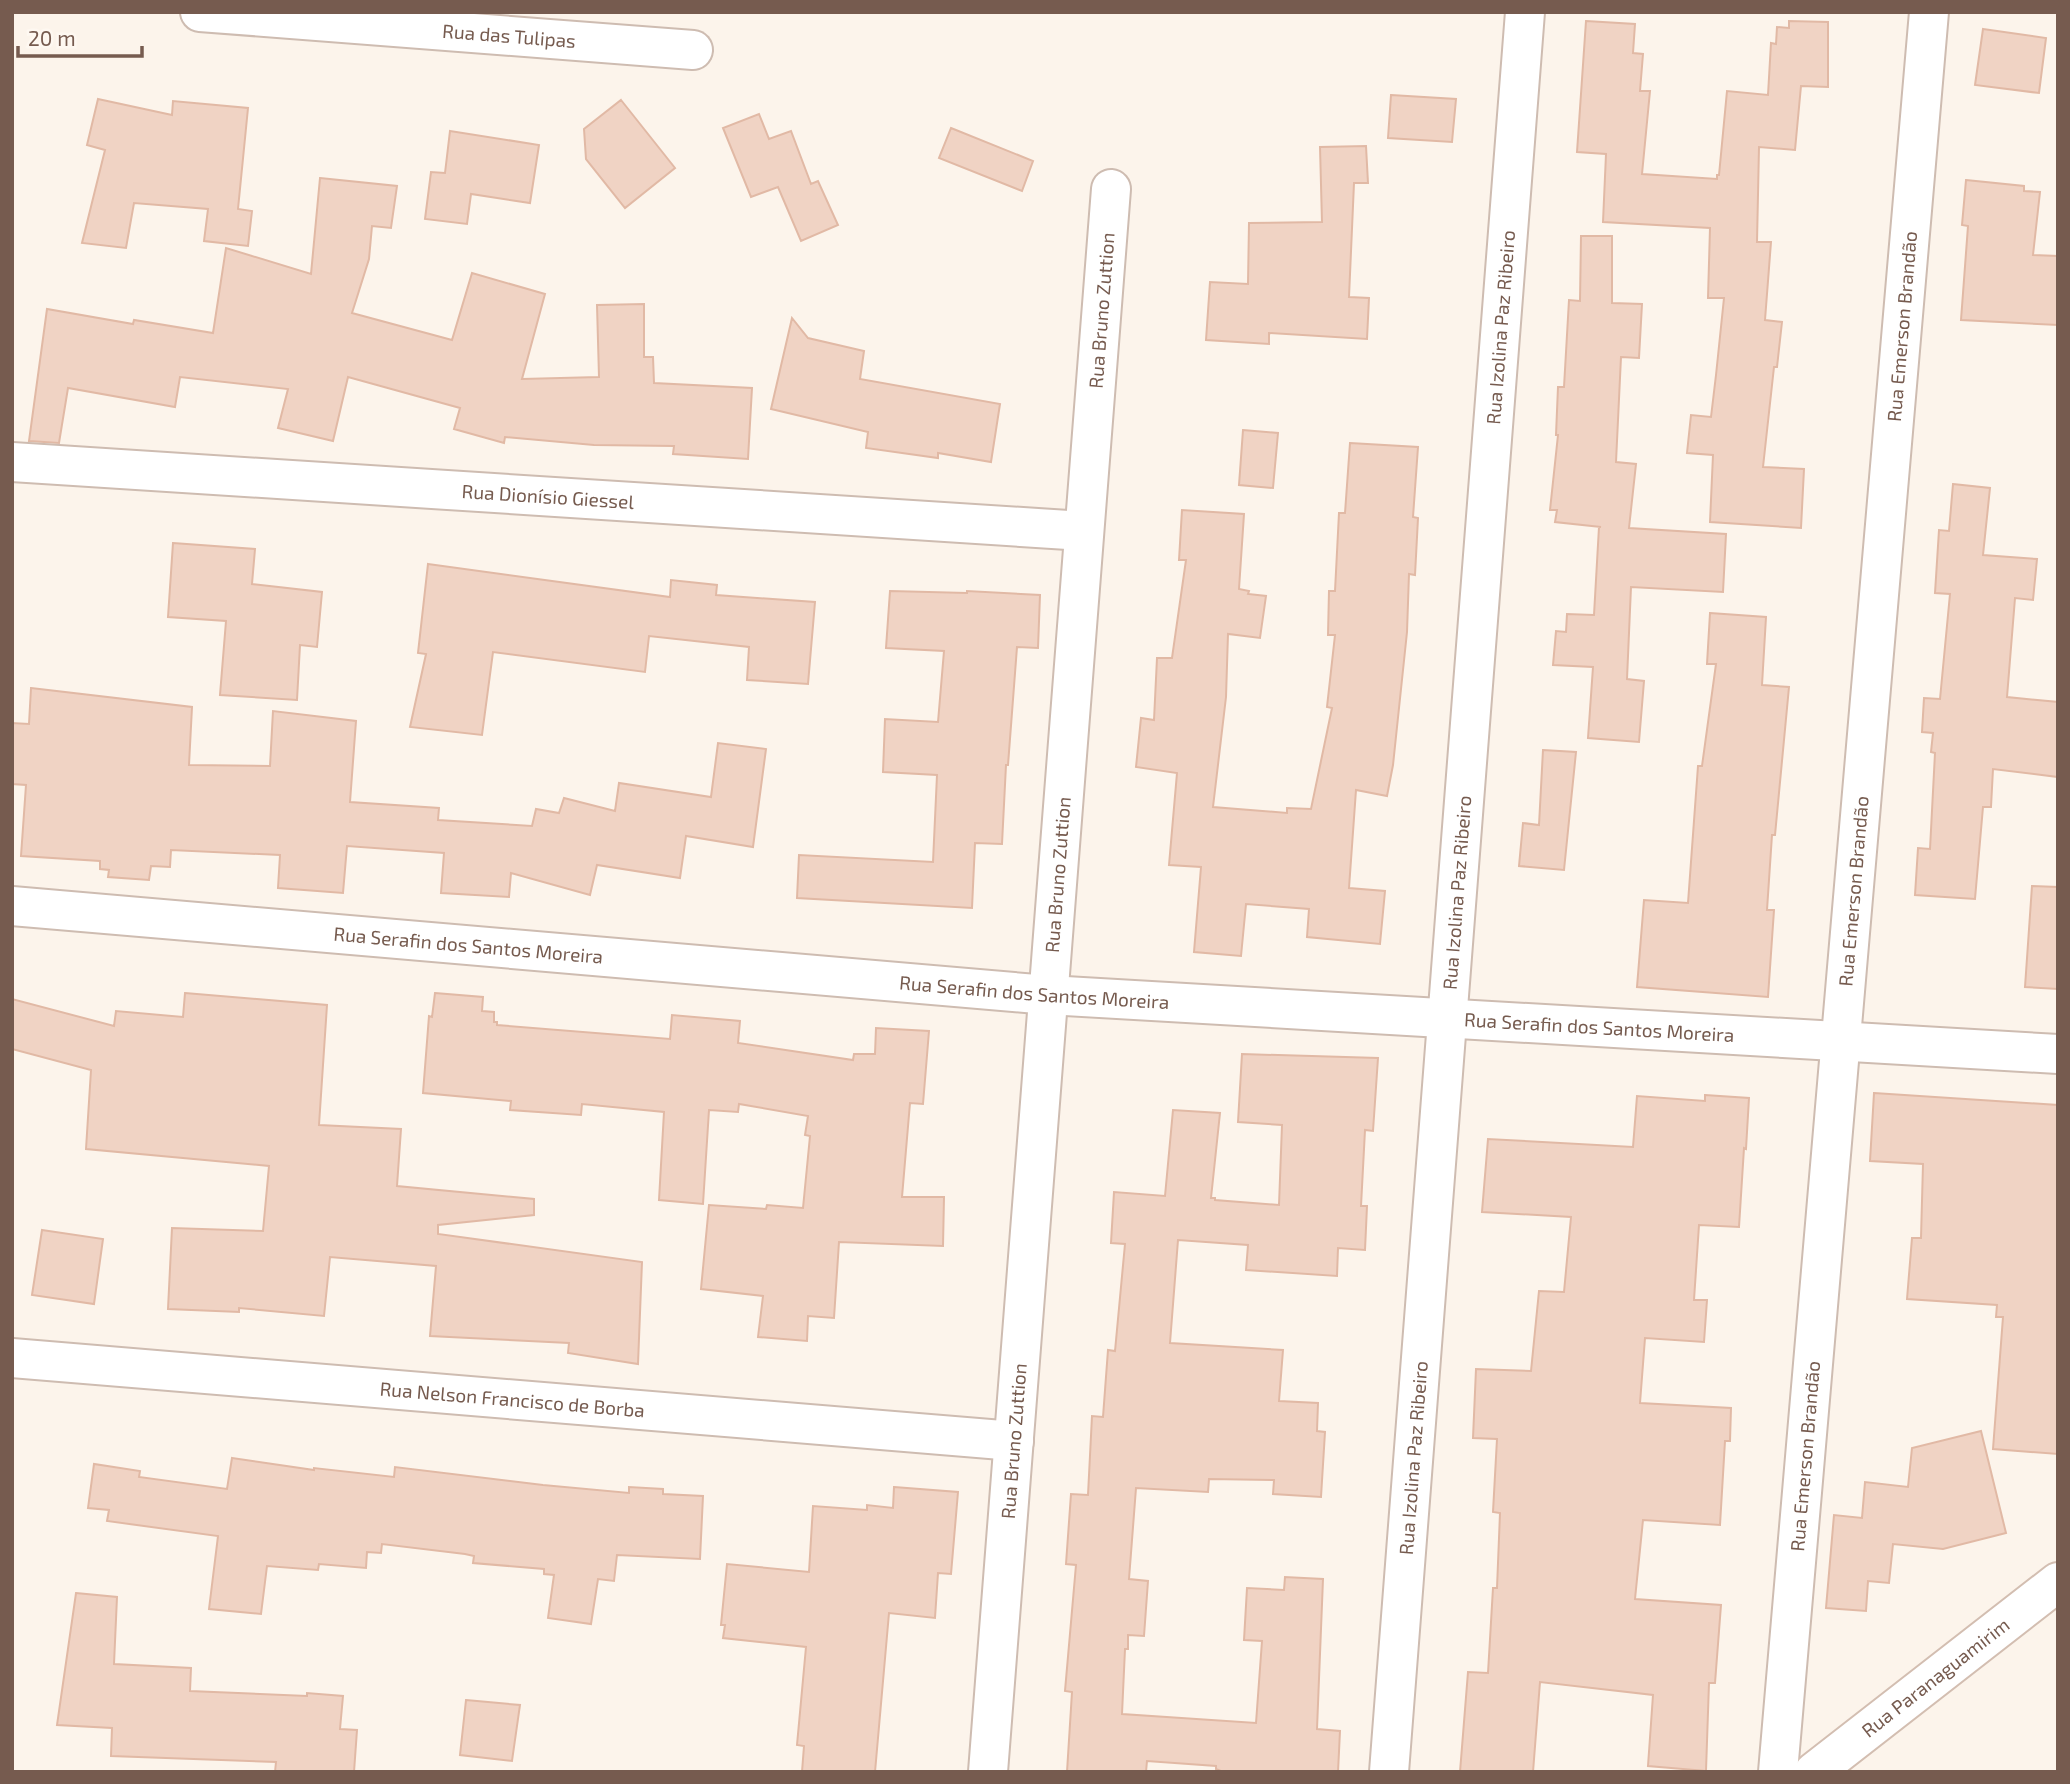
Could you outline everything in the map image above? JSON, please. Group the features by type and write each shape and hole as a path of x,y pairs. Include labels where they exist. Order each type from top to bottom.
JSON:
{"street":[{"name":"Rua das Tulipas","path":"200,12 693,50"},
{"name":"Rua Izolina Paz Ribeiro","path":"1389,1772 1525,12"},
{"name":"Rua Emerson Brandão","path":"1778,1772 1929,12"},
{"name":"Rua Bruno Zuttion","path":"988,1772 1111,190"},
{"name":"Rua Dionísio Giessel","path":"12,462 1084,531"},
{"name":"Rua Serafin dos Santos Moreira","path":"12,906 1048,995 2058,1054"},
{"name":"Rua Nelson Francisco de Borba","path":"12,1358 1014,1441"},
{"name":"Rua Paranaguamirim","path":"1814,1772 2050,1595"}],"building":[{"path":"1586,21 1635,24 1633,53 1643,54 1640,91 1650,91 1642,174 1717,179 1727,91 1768,95 1771,43 1776,44 1777,27 1789,28 1789,21 1828,22 1828,87 1801,86 1795,150 1759,147 1757,242 1771,242 1765,320 1782,322 1763,467 1804,469 1801,528 1710,522 1713,455 1687,453 1691,415 1711,417 1724,298 1708,298 1710,228 1603,222 1606,154 1577,152"},
{"path":"1983,29 2046,38 2039,93 1975,85"},
{"path":"1391,95 1456,99 1452,142 1388,138"},
{"path":"98,99 172,115 173,101 248,108 238,209 252,211 248,246 204,241 208,209 134,203 126,248 82,243 105,150 87,145"},
{"path":"621,100 675,168 625,208 586,159 584,129"},
{"path":"759,114 769,139 791,131 811,184 818,181 838,225 801,241 778,187 751,197 723,128"},
{"path":"951,128 1033,161 1022,191 939,158"},
{"path":"450,131 539,145 530,203 471,194 467,224 425,219 431,172 445,173"},
{"path":"1366,146 1368,183 1354,183 1349,297 1369,298 1367,339 1269,333 1269,344 1206,340 1210,282 1248,284 1249,223 1322,222 1320,147"},
{"path":"320,178 397,186 391,228 372,226 369,259 352,313 452,340 472,273 545,294 522,379 599,377 597,305 644,304 644,357 653,357 654,383 752,388 748,459 673,454 674,446 594,445 505,437 504,443 454,429 460,408 348,377 333,441 278,428 288,389 180,377 175,407 68,388 59,443 29,441 47,309 133,324 134,320 213,333 226,248 311,274"},
{"path":"1966,180 2024,186 2024,191 2040,192 2033,255 2058,256 2058,325 1961,320 1968,226 1962,225"},
{"path":"1581,236 1612,236 1612,303 1642,304 1639,358 1621,357 1616,462 1636,464 1629,528 1726,534 1723,592 1631,587 1627,679 1644,681 1639,742 1588,738 1593,667 1553,665 1556,631 1566,632 1567,614 1594,615 1601,527 1555,522 1557,510 1550,510 1558,435 1558,387 1564,387 1569,300 1580,301"},
{"path":"792,318 808,338 864,351 860,379 1000,404 991,462 938,453 938,458 866,448 868,432 771,409"},
{"path":"1243,430 1278,433 1273,488 1239,485"},
{"path":"1350,443 1418,447 1413,517 1418,518 1415,575 1409,574 1407,632 1393,765 1387,796 1356,790 1349,888 1385,891 1380,944 1307,937 1309,909 1246,904 1241,956 1194,952 1201,867 1169,865 1177,773 1136,767 1141,718 1154,720 1157,658 1172,658 1186,560 1179,560 1182,510 1244,514 1239,589 1249,591 1248,594 1266,596 1260,638 1228,634 1226,697 1213,807 1287,813 1287,808 1311,809 1332,708 1327,707 1335,635 1328,635 1329,591 1335,591 1339,513 1345,513"},
{"path":"1953,484 1990,488 1983,555 2037,559 2033,600 2015,598 2007,697 2058,702 2058,777 1993,769 1991,807 1983,807 1975,899 1915,895 1918,848 1930,849 1935,753 1931,752 1933,733 1922,732 1924,698 1940,699 1950,594 1935,593 1939,530 1949,531"},
{"path":"173,543 255,549 252,584 322,592 317,647 300,645 297,700 220,695 226,621 168,617"},
{"path":"428,564 670,597 671,580 717,585 716,595 815,602 808,684 747,680 749,647 649,636 645,672 493,652 482,735 410,727 426,654 418,653"},
{"path":"890,591 1040,595 1038,648 1017,647 1002,844 975,843 972,908 797,898 799,855 933,862 937,775 883,772 885,719 938,722 944,651 886,648"},
{"path":"1710,613 1766,617 1762,685 1789,687 1775,835 1772,835 1767,910 1774,910 1768,997 1637,987 1644,900 1688,903 1698,766 1702,766 1716,664 1707,664"},
{"path":"31,688 192,707 189,765 270,766 273,711 356,721 350,802 439,808 438,820 532,826 536,809 559,813 564,798 615,811 619,783 711,797 718,743 766,749 753,847 686,836 680,878 597,865 590,895 511,873 509,897 441,893 444,853 347,846 343,893 278,888 280,855 171,850 170,867 151,866 149,880 108,877 109,870 100,869 100,861 21,856 26,785 12,784 12,723 29,724"},
{"path":"1543,750 1576,752 1564,870 1519,866 1523,823 1539,825"},
{"path":"2032,886 2058,887 2058,989 2025,987"},
{"path":"185,993 327,1005 319,1125 401,1129 397,1186 534,1199 534,1215 438,1225 438,1234 642,1262 638,1364 568,1353 569,1343 430,1336 436,1266 330,1257 324,1316 239,1308 239,1312 168,1309 172,1228 263,1231 269,1166 86,1149 91,1070 12,1049 12,999 114,1026 116,1011 183,1017"},
{"path":"435,993 483,997 482,1011 494,1012 494,1022 497,1022 497,1025 670,1039 672,1015 740,1021 738,1043 853,1060 854,1054 875,1054 876,1028 929,1031 923,1104 910,1103 902,1197 944,1197 943,1246 839,1242 834,1318 808,1316 807,1341 758,1337 763,1296 701,1289 709,1205 766,1209 767,1205 803,1208 810,1136 805,1135 808,1116 739,1104 738,1112 709,1110 703,1204 659,1200 664,1112 582,1104 581,1115 510,1110 511,1101 423,1093 429,1016 432,1017"},
{"path":"1242,1054 1378,1058 1373,1131 1365,1130 1361,1206 1367,1206 1365,1250 1338,1248 1337,1276 1246,1270 1248,1245 1178,1240 1170,1343 1283,1350 1279,1401 1318,1403 1317,1431 1325,1432 1321,1497 1273,1494 1274,1480 1209,1479 1208,1492 1136,1488 1129,1579 1148,1581 1144,1636 1128,1635 1128,1649 1125,1649 1122,1714 1256,1723 1262,1641 1244,1640 1247,1588 1284,1590 1285,1577 1323,1579 1317,1729 1340,1731 1338,1772 1223,1772 1216,1769 1216,1766 1147,1761 1146,1772 1067,1772 1072,1692 1065,1691 1076,1565 1066,1564 1071,1494 1088,1495 1092,1416 1103,1417 1108,1350 1115,1351 1125,1244 1111,1243 1114,1192 1165,1196 1173,1110 1220,1113 1211,1198 1279,1205 1282,1125 1238,1122"},
{"path":"1874,1093 2058,1105 2058,1454 1993,1449 2003,1317 1996,1317 1997,1305 1907,1299 1912,1238 1921,1238 1923,1164 1870,1161"},
{"path":"1705,1095 1749,1098 1739,1227 1699,1225 1694,1300 1707,1300 1704,1342 1645,1338 1640,1403 1731,1408 1730,1441 1725,1441 1720,1525 1643,1520 1635,1599 1721,1605 1715,1683 1709,1683 1706,1771 1648,1766 1653,1695 1540,1682 1533,1772 1460,1772 1468,1672 1488,1673 1493,1588 1497,1588 1500,1513 1493,1512 1497,1439 1473,1438 1476,1369 1531,1371 1539,1291 1564,1292 1571,1217 1482,1212 1488,1139 1633,1147 1637,1096 1705,1101"},
{"path":"42,1230 103,1239 94,1304 32,1295"},
{"path":"1981,1431 2006,1533 1943,1549 1893,1544 1889,1583 1868,1581 1866,1611 1826,1608 1834,1515 1862,1518 1865,1482 1908,1487 1912,1448"},
{"path":"232,1458 314,1470 394,1477 395,1467 543,1485 629,1493 629,1487 663,1489 663,1494 703,1496 700,1559 617,1555 614,1581 598,1579 591,1624 548,1618 554,1575 544,1574 544,1569 473,1563 474,1556 465,1554 382,1544 381,1553 367,1552 366,1568 319,1564 318,1570 267,1566 261,1614 209,1609 218,1536 107,1521 109,1510 88,1508 94,1464 140,1471 139,1477 227,1489"},
{"path":"894,1487 958,1492 951,1574 938,1573 935,1618 889,1613 875,1772 802,1772 804,1746 797,1745 806,1647 723,1638 725,1625 721,1625 727,1564 809,1572 813,1506 867,1510 867,1505 893,1508"},
{"path":"76,1593 117,1597 114,1664 191,1668 190,1691 343,1696 340,1729 357,1730 354,1772 275,1772 276,1762 111,1756 112,1728 57,1725"},
{"path":"466,1700 520,1705 512,1761 460,1755"}]}
